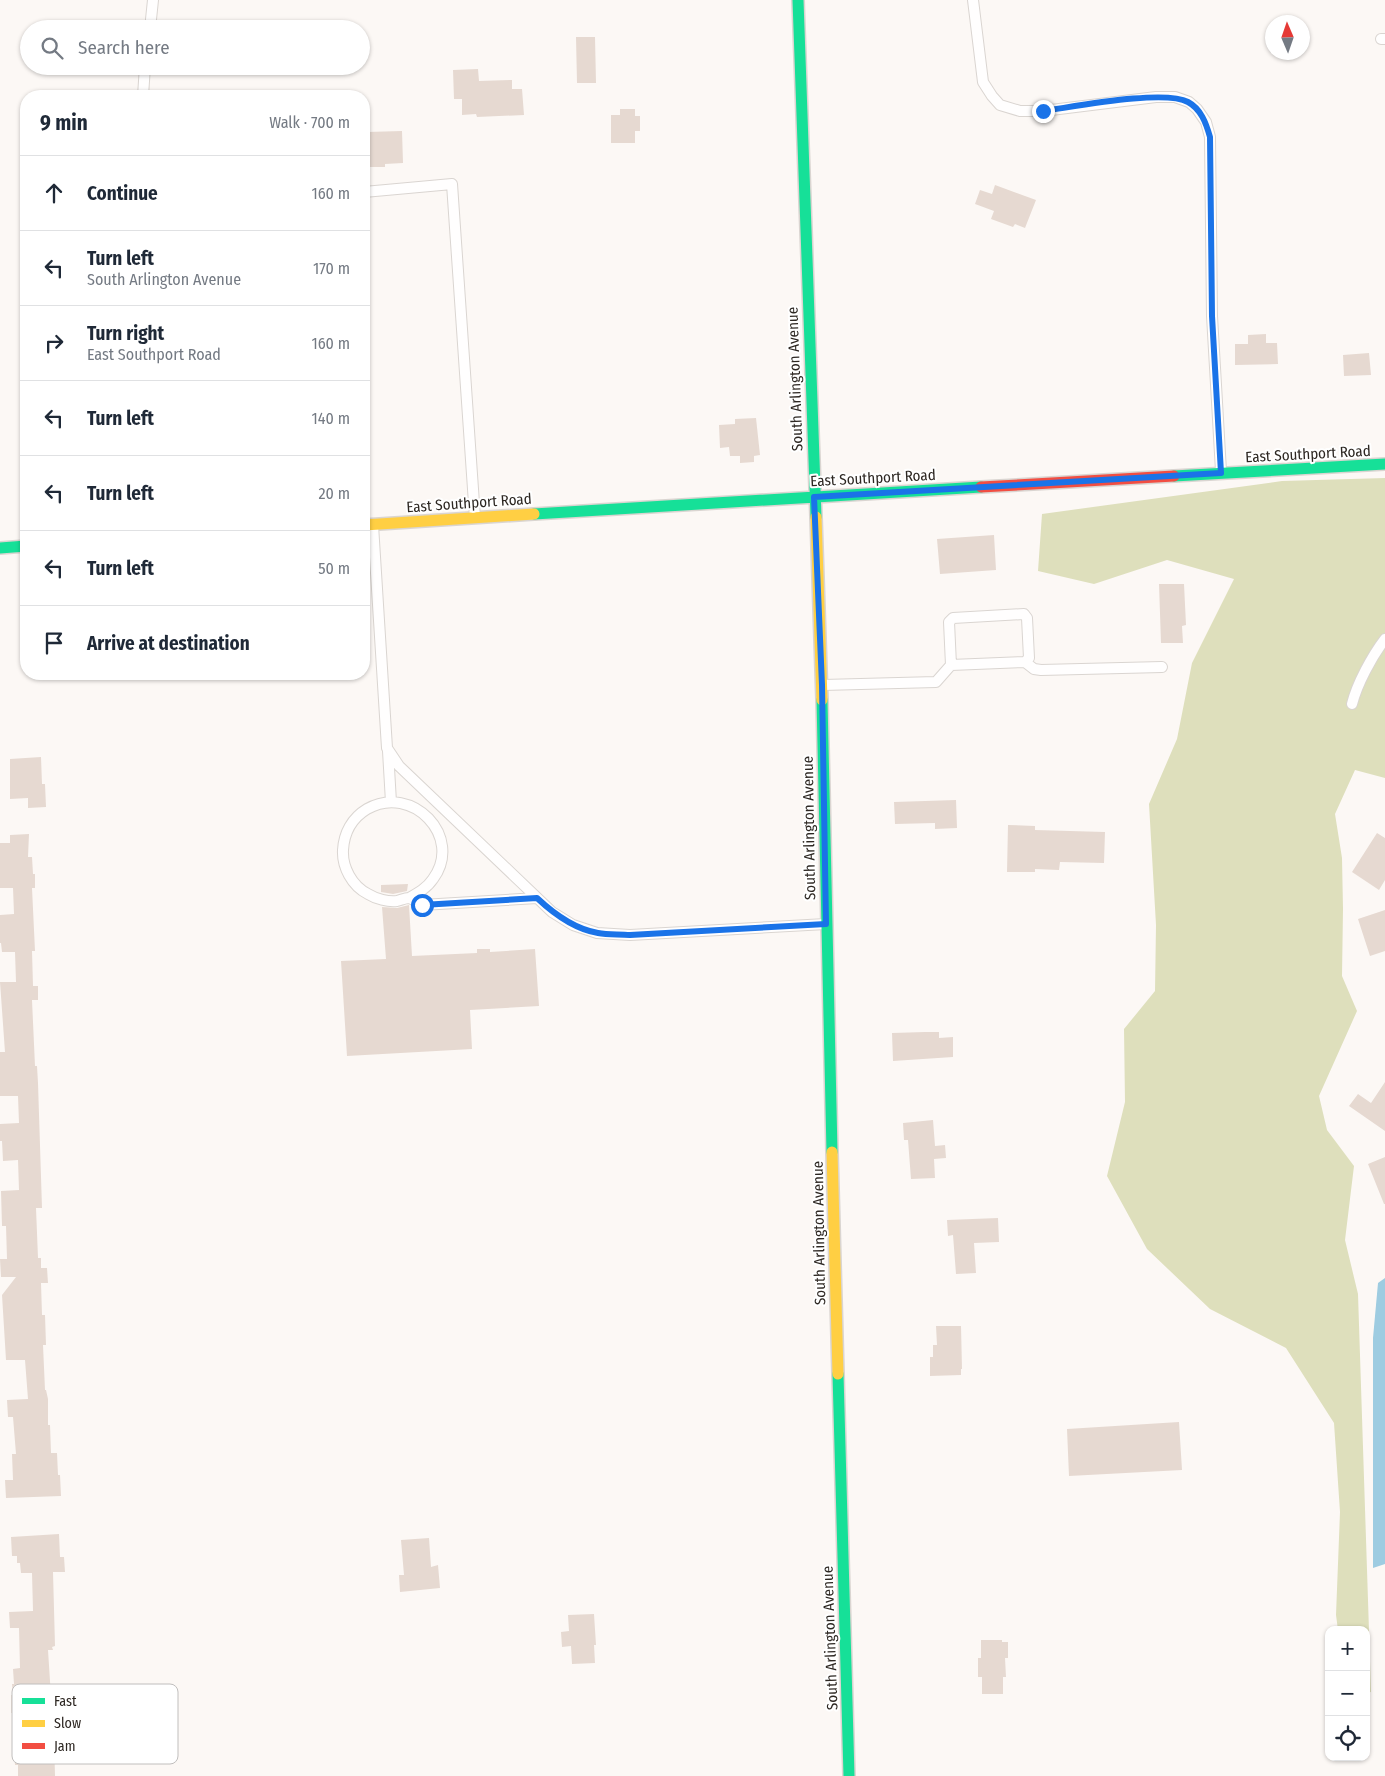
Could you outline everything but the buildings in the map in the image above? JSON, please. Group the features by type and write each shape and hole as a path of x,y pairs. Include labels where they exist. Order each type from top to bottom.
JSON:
{"main road":[{"name":"South Arlington Avenue","path":"798,0 822,685 826,924 849,1776"},
{"name":"East Southport Road","path":"370,524 1385,464"},
{"path":"0,548 20,546"}],"lane":[{"path":"151,20 153,0"},
{"path":"973,0 983,82 1000,105 1020,110 1043,111 1137,99 1175,97 1189,102 1197,109 1206,122 1210,137 1212,316 1221,473"},
{"path":"143,90 145,75"},
{"path":"370,191 452,184 476,518"},
{"path":"370,546 391,802"},
{"path":"822,685 936,682 951,665 950,622 953,618 1024,614 1027,618 1029,658 1026,662"},
{"path":"1352,704 1378,648 1385,639"},
{"path":"951,665 1026,662 1034,669 1041,670 1162,667"},
{"path":"388,748 399,766 552,912 573,925 597,933 630,935 826,924"},
{"path":"391,802 406,804 420,811 432,821 439,835 442,850 440,865 434,879 423,890 409,898 395,901 381,900 367,894 355,884 347,871 343,856 344,840 350,826 360,813 375,805 391,802"},
{"path":"409,898 422,905 537,898"}],"green space":[{"path":"1385,478 1385,778 1355,770 1335,814 1342,858 1342,976 1357,1011 1319,1096 1327,1130 1354,1166 1345,1240 1358,1294 1369,1626 1337,1626 1336,1615 1340,1512 1334,1423 1286,1348 1210,1309 1147,1249 1107,1176 1125,1102 1124,1029 1155,991 1156,925 1149,804 1177,739 1192,663 1234,579 1167,560 1094,584 1038,571 1042,514 1282,481"}],"water":[{"path":"1385,1278 1385,1564 1373,1568 1373,1338 1378,1283"}],"traffic: fast":[{"path":"798,0 816,517"},
{"path":"1174,476 1385,464"},
{"path":"534,514 981,487"},
{"path":"0,548 20,546"},
{"path":"822,700 832,1152"},
{"path":"838,1374 849,1776"}],"traffic: slow":[{"path":"370,525 534,514"},
{"path":"816,517 822,700"},
{"path":"832,1152 838,1374"}],"traffic: jam":[{"path":"981,487 1174,476"}],"route":[{"path":"422,905 537,898 552,912 573,925 597,933 630,935 826,924 822,685 814,497 1221,473 1212,316 1210,137 1206,122 1197,109 1189,102 1175,97 1156,97 1043,111"}]}
